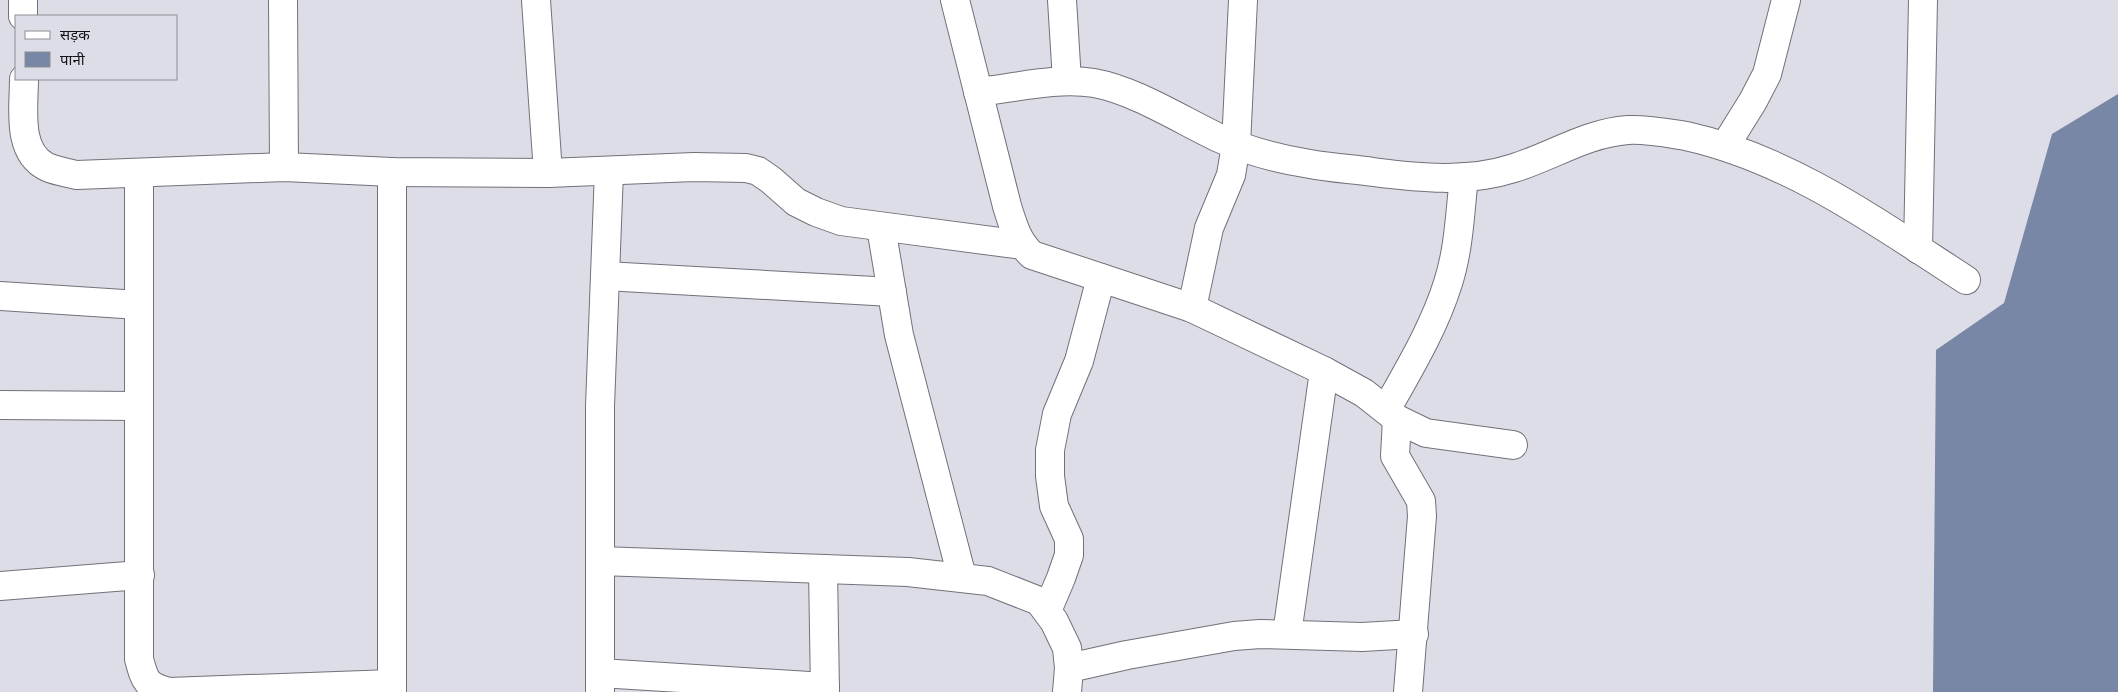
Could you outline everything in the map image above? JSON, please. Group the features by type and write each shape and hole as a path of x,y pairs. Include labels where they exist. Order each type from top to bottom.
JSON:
{"street":[{"path":"23,0 23,15"},
{"path":"282,0 284,167"},
{"path":"536,0 548,173"},
{"path":"955,0 1007,206 1015,232 1022,245 1032,255 1192,308 1324,370 1364,393 1391,414 1426,433 1513,445"},
{"path":"1062,0 1067,81"},
{"path":"1192,308 1208,228 1231,176 1236,145 1242,0"},
{"path":"1725,146 1753,101 1767,74 1786,0"},
{"path":"1918,249 1923,0"},
{"path":"24,80 24,139 33,154 46,167 77,175 284,167 392,172 548,173 694,167 746,168 758,171 796,202 841,221 1022,245"},
{"path":"978,92 1067,81 1094,83 1128,94 1236,145 1262,155 1310,164 1406,177 1464,177 1512,169 1581,140 1606,133 1631,130 1668,133 1725,146 1755,157 1804,180 1855,208 1966,280"},
{"path":"609,171 600,406 600,682 825,689 823,569"},
{"path":"139,173 139,659 143,675 152,687 169,692 392,688 392,172"},
{"path":"1408,692 1422,516 1421,501 1395,456 1391,414 1427,336 1449,282 1458,240 1464,177"},
{"path":"881,227 899,335 962,577"},
{"path":"605,276 892,292"},
{"path":"1047,611 1069,555 1069,539 1054,506 1050,476 1050,450 1057,414 1079,361 1101,278"},
{"path":"0,296 139,305"},
{"path":"1287,634 1324,370"},
{"path":"0,405 139,406"},
{"path":"600,561 908,572 988,581 1040,601 1054,621 1067,648 1068,680 1218,638 1260,634 1362,637 1414,634"},
{"path":"0,586 140,575"}],"water":[{"path":"2118,94 2118,692 1933,692 1936,350 2004,303 2052,134"}]}
